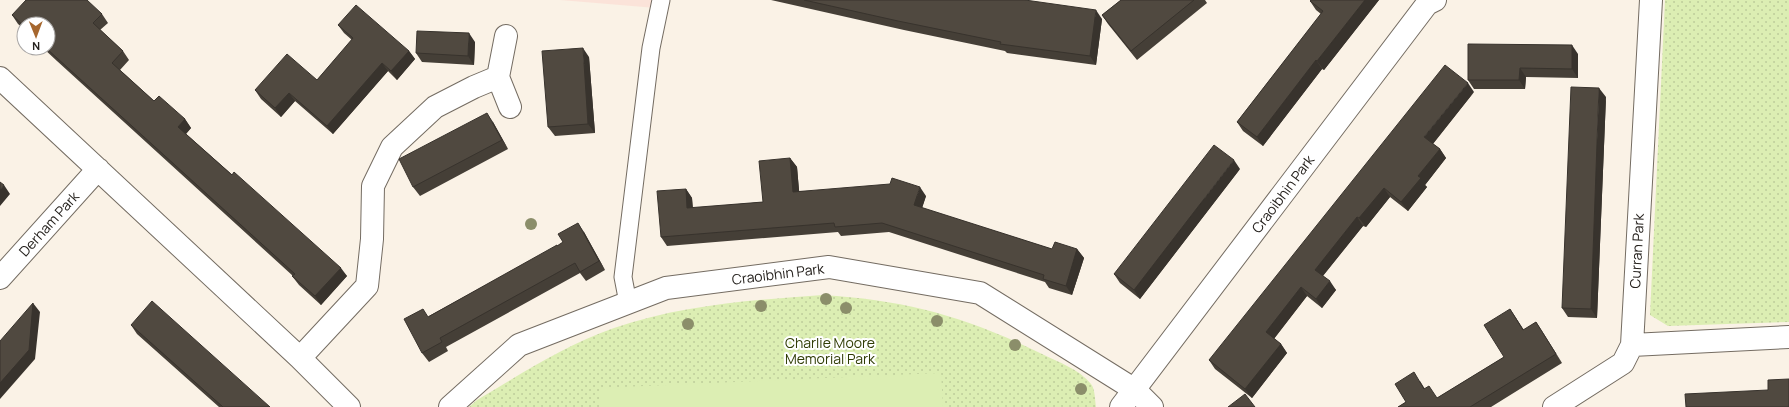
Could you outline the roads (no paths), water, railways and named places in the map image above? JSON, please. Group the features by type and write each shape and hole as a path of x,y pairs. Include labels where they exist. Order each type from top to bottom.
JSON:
{"street":[{"name":"Craoibhin Park","path":"1122,407 1426,4 1435,0"},
{"name":"Curran Park","path":"1632,345 1651,0"},
{"path":"506,36 498,77 510,107"},
{"path":"300,358 366,286 372,238 373,186 392,147 435,107 474,87 498,77"},
{"path":"0,78 300,358 349,407"},
{"name":"Derham Park","path":"0,278 98,170"},
{"name":"Craoibhin Park","path":"450,407 520,345 666,288 828,267 980,293 1134,390 1152,407"},
{"path":"1554,407 1623,363 1632,345 1789,337"}],"lane":[{"path":"628,303 623,277 651,48 661,0"}],"park label":[{"name":"Charlie Moore Memorial Park","path":"830,352"}]}
